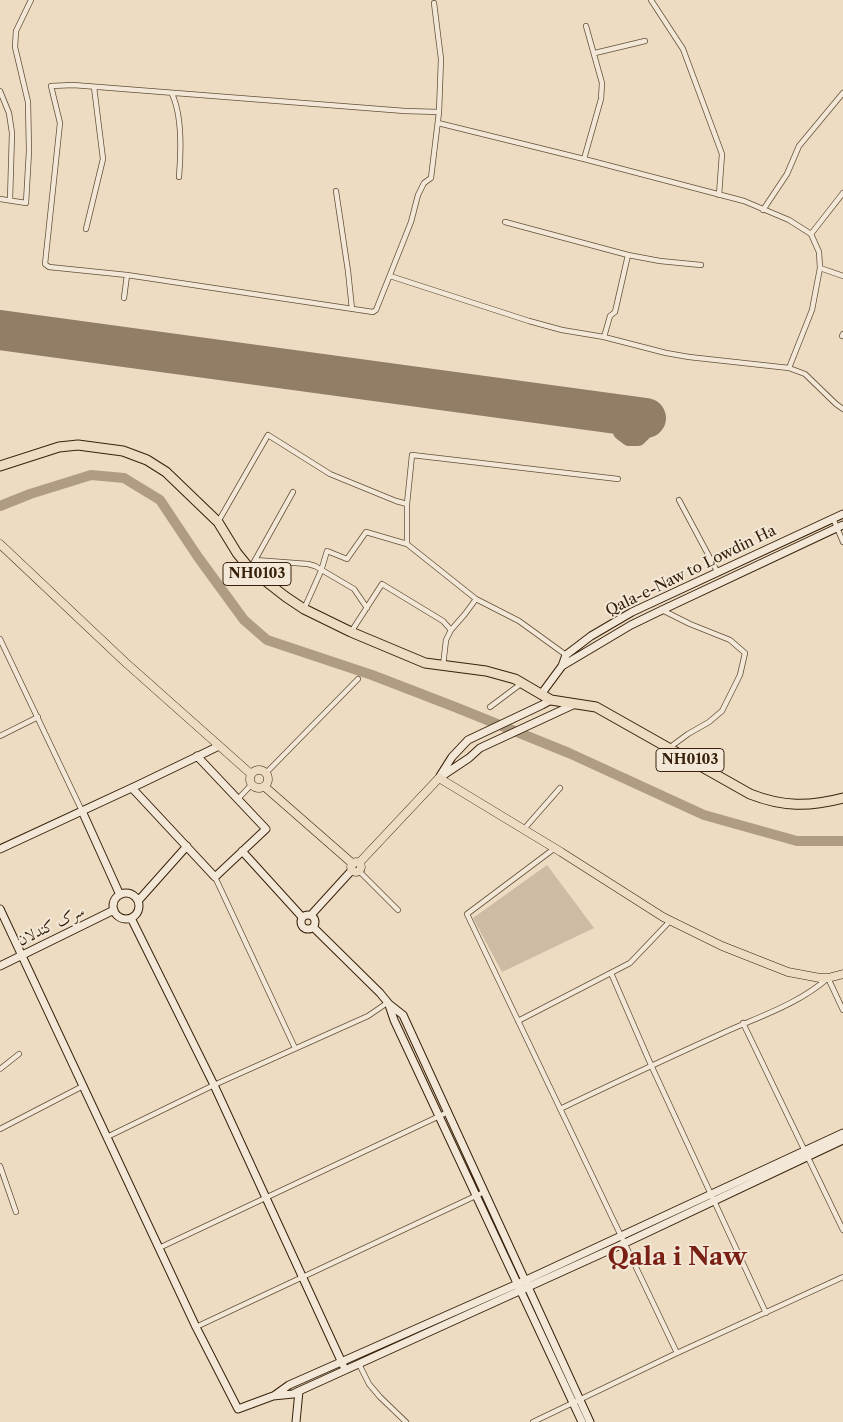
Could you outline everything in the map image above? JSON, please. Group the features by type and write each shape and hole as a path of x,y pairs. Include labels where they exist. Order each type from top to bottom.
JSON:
{"highway":[{"name":"NH0103","path":"0,466 59,447 89,446 123,451 147,460 166,472 218,522 237,553 250,569 286,598 351,632 425,663 486,671 523,682 551,700 596,707 750,794 769,802 795,805 825,803 843,798"}],"main road":[{"path":"0,544 125,662 251,774"},
{"path":"260,770 266,773 268,778 265,787 260,789 252,785 249,780 251,774 260,770"},
{"path":"265,787 356,867 439,778 555,848 670,921 722,946 788,972 828,978 843,974"}],"street":[{"path":"0,199 26,203 29,151 28,102 15,47 16,31 31,0"},
{"path":"650,0 683,49 722,154 719,194"},
{"path":"434,3 441,59 439,112 431,178 424,183 418,195 412,222 376,310 373,312 127,275 49,267 46,264 60,123 51,86 73,85 172,94 439,112"},
{"path":"584,159 601,99 602,83 586,26"},
{"path":"595,53 645,41"},
{"path":"86,229 103,159 94,87"},
{"path":"0,91 9,113 12,133 10,200"},
{"path":"763,210 788,174 800,146 843,93"},
{"path":"172,94 177,104 182,152 180,177"},
{"path":"438,123 744,201 789,220 812,234 819,252 820,268 812,310 789,368"},
{"path":"336,191 352,309"},
{"path":"812,234 843,193"},
{"path":"505,222 628,255 660,261 701,265"},
{"path":"604,337 610,316 615,312 628,255"},
{"path":"820,268 843,276"},
{"path":"124,298 127,275"},
{"path":"390,276 562,330 604,337 688,357 789,368 805,374 843,409"},
{"path":"218,522 268,435 330,474 407,504"},
{"path":"408,544 407,504 411,457 415,454 618,479"},
{"path":"250,569 293,492"},
{"path":"679,500 718,572"},
{"name":"Qala-e-Naw to Lowdin Ha","path":"542,693 562,666 566,655 591,636 632,612 843,514"},
{"path":"833,518 840,527 843,542"},
{"name":"Qala-e-Naw to Lowdin Ha","path":"562,666 631,625 840,527"},
{"path":"304,609 321,571 327,551 347,559 366,532 408,544 476,599 519,621 566,655"},
{"path":"255,560 315,566 354,589 367,608"},
{"path":"351,632 380,586 385,584 443,621 451,630"},
{"path":"692,584 696,594"},
{"path":"443,666 446,640 451,630 466,614 476,599"},
{"path":"662,610 690,624 730,640 745,653 740,675 722,711 709,722 669,748"},
{"path":"0,639 120,895"},
{"path":"266,773 358,679"},
{"path":"490,707 523,682"},
{"path":"439,778 452,757 468,740 551,700"},
{"path":"439,778 469,758 480,748 575,704"},
{"path":"0,736 38,717"},
{"path":"0,849 219,746"},
{"path":"197,756 266,828 215,877"},
{"path":"238,799 252,785"},
{"path":"132,788 215,877 295,1048"},
{"path":"524,830 560,788"},
{"path":"138,900 188,846"},
{"path":"555,848 467,914 677,1352"},
{"path":"242,851 302,917"},
{"path":"311,915 356,867 398,910"},
{"path":"120,895 132,895 138,900 139,909 135,916 131,918 119,917 114,910 114,902 120,895"},
{"path":"0,909 196,1327 238,1409 273,1396 292,1394 299,1391 522,1285"},
{"name":"سرک کندلان","path":"0,966 114,910"},
{"path":"306,914 311,915 315,919 313,927 308,929 302,926 300,921 302,917 306,914"},
{"path":"131,918 214,1085 345,1370"},
{"path":"518,1021 630,962 670,921"},
{"path":"313,927 388,1004 403,1015 484,1192 522,1285"},
{"path":"611,973 766,1313"},
{"path":"560,1109 790,1002 819,986 828,978 843,1010"},
{"path":"107,1137 214,1085 368,1016 388,1004"},
{"path":"388,1004 476,1195 522,1285 576,1401 590,1422"},
{"path":"744,1024 843,1230"},
{"path":"0,1069 19,1054"},
{"path":"418,1071 427,1067"},
{"path":"0,1129 83,1086"},
{"path":"159,1248 448,1112"},
{"path":"807,1154 843,1133"},
{"path":"273,1396 289,1384 522,1285 807,1154 843,1140"},
{"path":"0,1166 16,1212"},
{"path":"196,1327 484,1192"},
{"path":"533,1422 677,1352 843,1277"},
{"path":"359,1364 369,1384 406,1422"},
{"path":"298,1421 299,1391"},
{"path":"576,1401 582,1422"}],"shaded area":[{"path":"547,865 594,928 502,972 473,918"}],"waterway":[{"path":"0,506 30,494 91,475 124,478 160,500 198,557 244,620 267,640 372,675 455,707 569,753 704,815 797,841 843,841"}],"taxiway":[{"path":"619,414 618,424 621,432 629,438 638,438 645,431 646,418"}],"runway":[{"path":"0,330 646,418"}],"district":[{"name":"Qala i Naw","path":"677,1258"}]}
